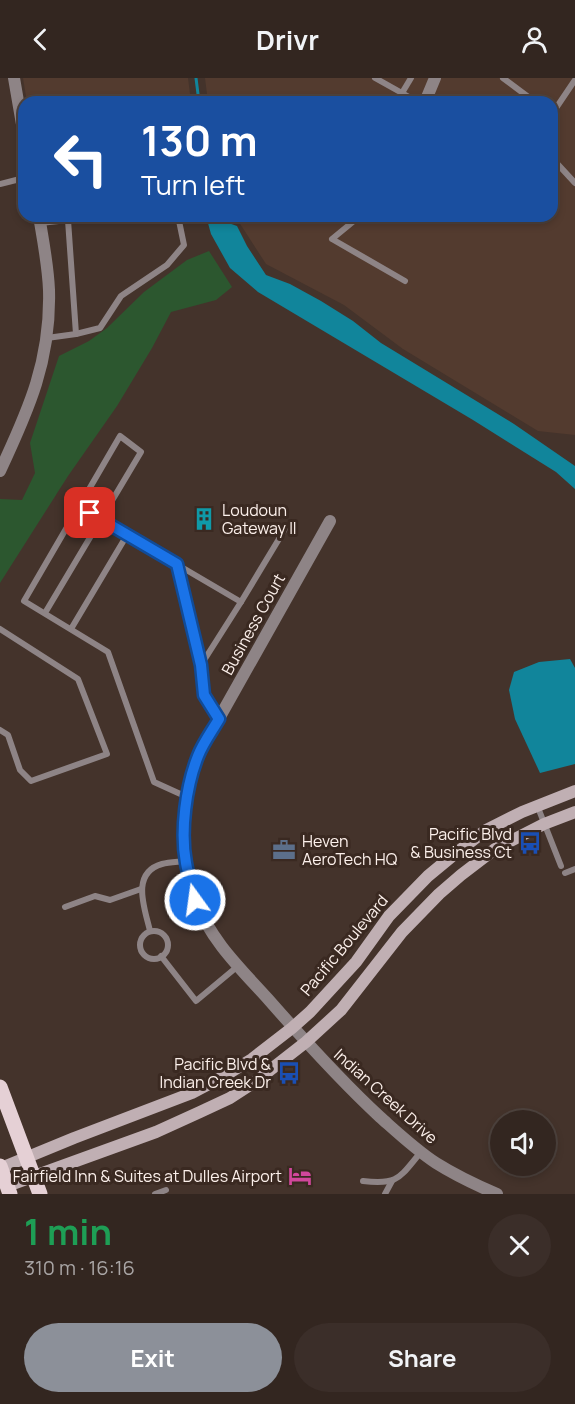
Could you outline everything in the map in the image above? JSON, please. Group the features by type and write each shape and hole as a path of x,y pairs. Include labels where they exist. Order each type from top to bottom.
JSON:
{"main road":[{"name":"Pacific Boulevard","path":"0,1167 192,1093 252,1059 310,1012 356,962 389,916 451,856 486,830 537,805 575,791"},
{"path":"0,1167 6,1190 34,1176 156,1132 230,1098 306,1042 341,1010 402,932 461,874 495,849 544,824 575,812"},
{"path":"0,1087 40,1194"}],"street":[{"path":"14,78 18,101"},
{"path":"428,96 435,78"},
{"path":"0,471 23,422 38,381 47,338 49,287 39,222"},
{"name":"Business Court","path":"292,1028 206,926 195,900 186,861 187,796 191,774 199,754 330,521"},
{"name":"Indian Creek Drive","path":"292,1028 357,1095 421,1152 436,1163 497,1194"}],"lane":[{"path":"375,78 407,96"},
{"path":"402,93 411,78"},
{"path":"503,78 527,96"},
{"path":"558,105 575,80"},
{"path":"558,169 575,183"},
{"path":"0,184 18,180"},
{"path":"68,222 76,334"},
{"path":"47,338 100,328 121,296 167,265 184,245 179,222"},
{"path":"353,222 332,239 405,280"},
{"path":"45,614 141,452 120,436 24,601 45,614 71,630 108,652 154,782 187,796"},
{"path":"79,507 241,602"},
{"path":"201,665 285,529"},
{"path":"71,630 127,535"},
{"path":"177,564 201,665 204,695 219,719"},
{"path":"0,629 78,679 106,753 31,781 20,770 8,735 0,730"},
{"path":"537,805 561,866"},
{"path":"150,931 141,889 143,879 154,867 186,861"},
{"path":"565,873 575,869"},
{"path":"65,907 95,896 110,900 141,889"},
{"path":"150,931 161,933 167,940 167,949 161,956 148,958 141,950 142,937 150,931"},
{"path":"161,956 196,1001 238,966"},
{"path":"363,1181 381,1183 392,1181 401,1175 421,1152"},
{"path":"385,1194 392,1181"},
{"path":"155,1194 166,1190"}],"shaded area":[{"path":"23,78 188,78 190,96 26,96"},
{"path":"205,78 575,78 575,435 538,431 403,349 344,305 266,264 239,222 558,222 558,96 207,96"}],"green space":[{"path":"209,251 232,287 216,300 171,312 117,406 68,476 0,583 0,499 22,500 35,473 30,443 59,356 89,341 107,328 144,292 187,260"}],"water":[{"path":"208,222 226,222 237,226 266,275 290,284 321,301 353,321 381,343 514,424 575,466 575,489 556,472 473,420 258,292 230,268 211,234"},
{"path":"570,659 575,668 575,764 540,773 515,719 509,690 514,672 539,662"}],"waterway":[{"path":"196,78 198,96"}],"place":[{"name":"Loudoun Gateway II","path":"204,519"},
{"name":"Pacific Blvd & Business Ct","path":"530,843"},
{"name":"Heven AeroTech HQ","path":"284,850"},
{"name":"Pacific Blvd & Indian Creek Dr","path":"289,1073"},
{"name":"Fairfield Inn & Suites at Dulles Airport","path":"300,1176"}],"route":[{"path":"90,513 177,564 201,665 204,695 219,719 199,754 191,774 187,796 186,861 195,900"}]}
